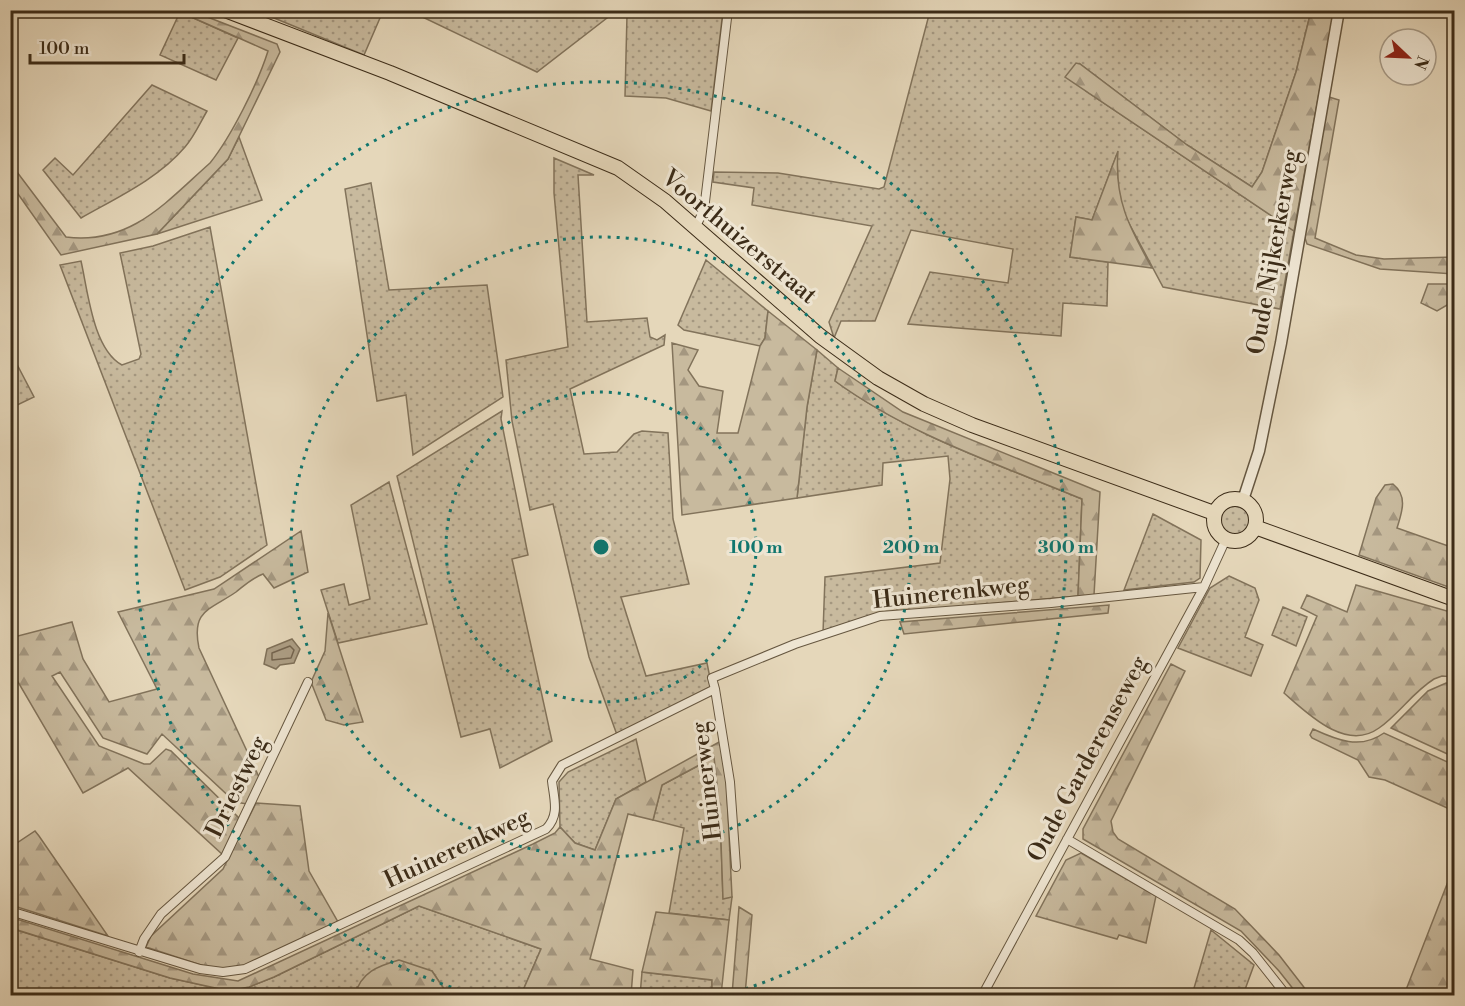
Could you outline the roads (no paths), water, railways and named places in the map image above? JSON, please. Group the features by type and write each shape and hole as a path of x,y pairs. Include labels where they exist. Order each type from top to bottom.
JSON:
{"main road":[{"name":"Voorthuizerstraat","path":"225,10 390,73 618,168 841,352 878,378 924,404 972,425 1214,513"},
{"path":"1228,499 1243,500 1255,513 1255,527 1246,538 1233,541 1226,539 1215,528 1214,513 1219,504 1228,499"},
{"path":"1255,527 1455,599"}],"street":[{"path":"699,233 704,210 728,10"},
{"name":"Oude Nijkerkerweg","path":"1243,500 1259,451 1281,343 1339,10"},
{"name":"Oude Garderenseweg","path":"982,996 1204,587 1226,539"},
{"name":"Huinerenkweg","path":"10,911 200,969 223,972 245,969 546,829 554,821 556,810 552,781 562,765 715,689 712,678 795,644 880,616 1051,603 1204,587"},
{"name":"Driestweg","path":"139,952 144,939 161,914 225,857 308,682"},
{"name":"Huinerweg","path":"715,689 730,782 736,867"},
{"path":"1067,839 1239,939 1254,953 1287,996"}],"water":[{"path":"292,639 300,649 294,663 280,665 276,669 264,664 267,649"}]}
